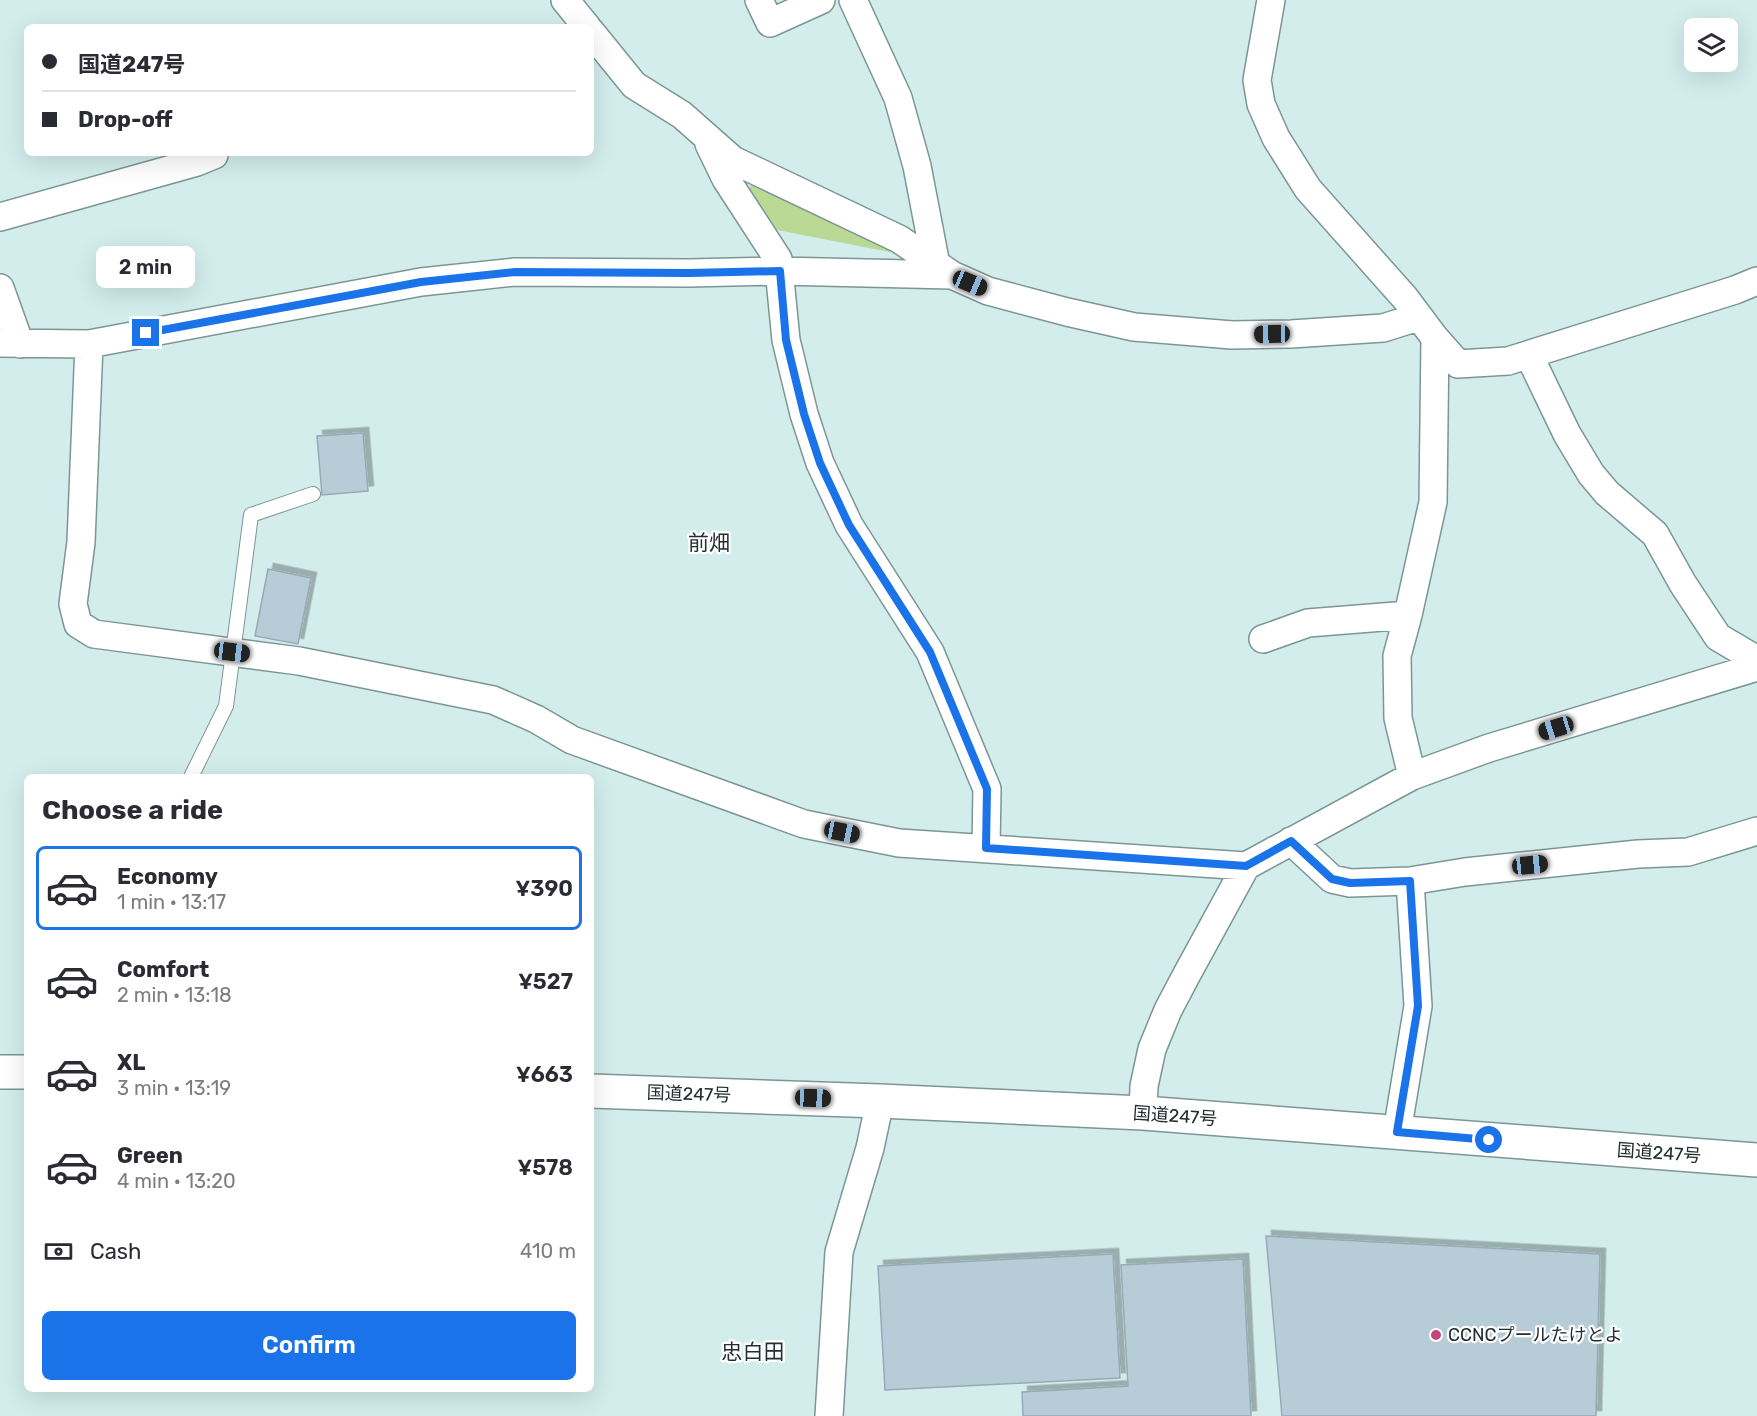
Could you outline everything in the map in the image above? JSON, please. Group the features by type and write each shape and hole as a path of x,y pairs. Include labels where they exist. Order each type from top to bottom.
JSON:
{"highway":[{"path":"0,1072 24,1072"},
{"name":"国道247号","path":"594,1091 1143,1113 1757,1160"}],"street":[{"path":"565,0 585,24"},
{"path":"759,0 770,23 820,0"},
{"path":"853,0 898,98 944,270"},
{"path":"1271,0 1257,80 1261,104 1276,138 1308,189 1405,298 1458,364 1508,361 1735,290 1757,281"},
{"path":"594,36 634,85 682,115 733,160 899,239 944,270 988,291 1134,327 1232,335 1383,328 1418,317"},
{"path":"704,134 726,178 778,259 786,340 804,414 820,463 849,525 930,652 987,789 986,848"},
{"path":"0,217 212,156"},
{"path":"0,288 10,343 89,344 421,282 503,273 944,270"},
{"path":"1412,776 1398,718 1397,656 1433,502 1435,338"},
{"path":"89,344 81,542 73,604 78,624 94,634 300,661 493,700 536,719 572,740 804,824 899,843 1246,866"},
{"path":"1529,355 1567,434 1591,474 1607,493 1655,534 1683,584 1718,637 1757,660"},
{"path":"1263,639 1308,623 1408,615"},
{"path":"1143,1113 1144,1086 1152,1049 1187,974 1246,866 1412,776 1489,748 1757,667"},
{"path":"1291,841 1332,879 1350,883 1410,881 1476,871 1638,854 1688,852 1757,831"},
{"path":"1397,1132 1418,1006 1410,881"},
{"path":"829,1416 839,1252 870,1148 880,1101"}],"lane":[{"path":"192,774 226,705 251,515 313,494"}],"green space":[{"path":"755,178 896,247 895,253 777,230 749,189"}],"building":[{"path":"363,433 368,491 322,495 317,436"},
{"path":"268,569 311,578 298,644 255,636"},
{"name":"CCNCプールたけとよ","path":"1266,1236 1600,1254 1596,1416 1282,1416"},
{"path":"1113,1254 1120,1378 885,1390 878,1266"},
{"path":"1243,1259 1251,1416 1023,1416 1022,1392 1128,1386 1121,1265"}],"place":[{"name":"CCNCプールたけとよ","path":"1436,1335"}],"district":[{"name":"前畑","path":"709,542"},
{"name":"忠白田","path":"753,1351"}],"route":[{"path":"146,333 421,282 515,272 780,271 786,340 804,414 820,463 849,525 930,652 987,789 986,848 1246,866 1291,841 1332,879 1350,883 1410,881 1418,1006 1397,1132 1489,1140"}]}
